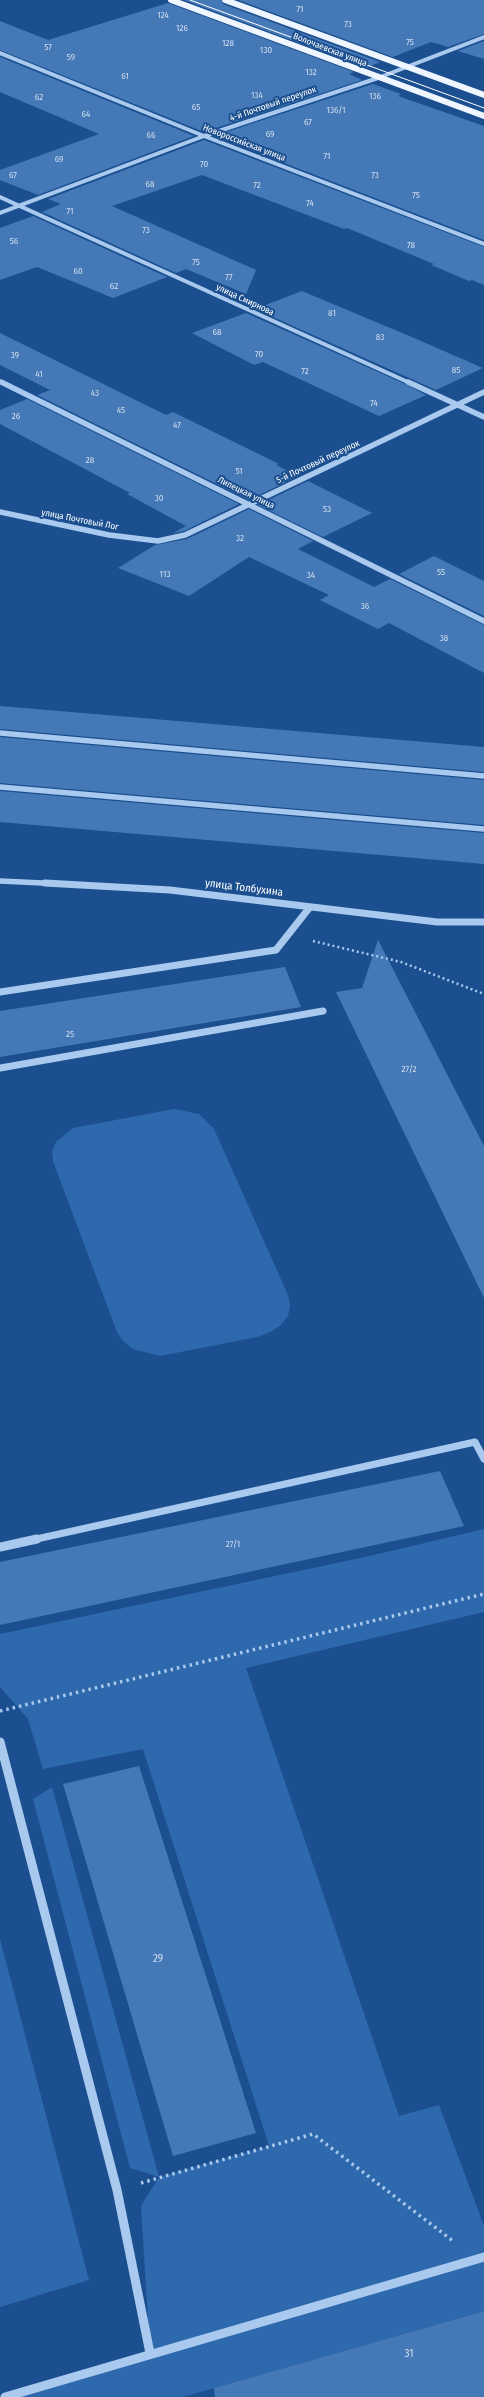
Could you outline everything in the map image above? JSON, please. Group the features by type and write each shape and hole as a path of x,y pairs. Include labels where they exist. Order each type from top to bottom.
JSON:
{"main road":[{"name":"Волочаевская улица","path":"171,0 378,78 484,116"},
{"name":"Волочаевская улица","path":"225,0 484,95"}],"street":[{"name":"4-й Почтовый переулок","path":"0,213 204,136 378,78 484,37"},
{"name":"Новороссийская улица","path":"0,53 204,136 484,244"},
{"name":"улица Смирнова","path":"0,197 484,417"},
{"name":"Липецкая улица","path":"0,382 250,504 484,621"},
{"name":"5-й Почтовый переулок","path":"158,541 185,535 484,392"},
{"name":"улица Почтовый Лог","path":"0,512 109,535 158,541"},
{"path":"0,733 484,776"},
{"path":"0,787 484,829"},
{"name":"улица Толбухина","path":"0,881 170,890 437,922 484,922"},
{"path":"0,992 276,950 310,906"},
{"path":"0,1068 323,1011"},
{"path":"0,1547 474,1442 484,1459"},
{"path":"0,1742 117,2190 150,2353"},
{"path":"5,2397 150,2353 481,2258"}],"path":[{"path":"0,1711 484,1594"},
{"path":"117,2190 313,2134 481,2258"}],"shaded area":[{"path":"174,1109 199,1114 214,1129 288,1295 290,1306 288,1316 281,1325 270,1332 257,1337 160,1356 133,1349 123,1341 117,1332 53,1161 52,1151 56,1142 73,1128"},
{"path":"484,1529 484,1612 246,1668 399,2116 439,2105 484,2226 484,2257 150,2353 141,2206 159,2177 269,2146 143,1749 43,1769 28,1719 0,1687 0,1634 365,1557"},
{"path":"52,1787 159,2177 130,2168 33,1799"},
{"path":"0,1939 89,2280 0,2307"},
{"path":"484,2259 484,2311 183,2397 8,2397"}],"building":[{"path":"184,0 221,0 223,4 380,62 366,68"},
{"path":"238,0 484,0 484,34 448,47 431,42 393,57"},
{"path":"168,3 354,72 349,74 362,80 204,132 0,50 0,21 48,40"},
{"path":"484,41 484,59 458,51"},
{"path":"0,57 194,136 38,195 0,180 0,170 99,134 0,92"},
{"path":"373,84 401,94 398,96 484,126 484,240 214,136"},
{"path":"204,140 484,247 484,285 472,280 469,281 431,265 434,264 347,228 344,229 202,175 112,206 256,270 246,294 186,269 176,273 42,212 61,204 48,199"},
{"path":"33,216 167,277 113,298 37,267 0,280 0,228"},
{"path":"302,291 483,368 436,390 255,309"},
{"path":"246,313 405,384 426,395 379,416 263,362 254,365 192,333"},
{"path":"0,333 166,415 173,412 279,464 276,465 298,476 249,500 37,395 50,390 0,365"},
{"path":"27,399 239,504 184,531 173,533 186,526 127,494 130,493 0,424 0,410"},
{"path":"308,481 372,513 323,537 258,505"},
{"path":"249,509 313,541 298,549 374,587 390,579 484,625 484,673 389,623 378,629 320,600 329,595 249,557 189,596 118,568 155,545 187,539"},
{"path":"434,556 484,581 484,616 399,574"},
{"path":"0,706 484,747 484,772 0,729"},
{"path":"0,737 484,780 484,825 0,783"},
{"path":"0,791 484,833 484,864 0,822"},
{"path":"378,940 484,1146 484,1298 336,992 362,988"},
{"path":"285,967 301,1007 0,1057 0,1011"},
{"path":"440,1471 464,1526 0,1625 0,1562"},
{"path":"139,1766 256,2133 173,2156 63,1784"},
{"path":"484,2311 484,2397 215,2397 214,2388"}],"tram line":[{"path":"190,0 484,108"}]}
